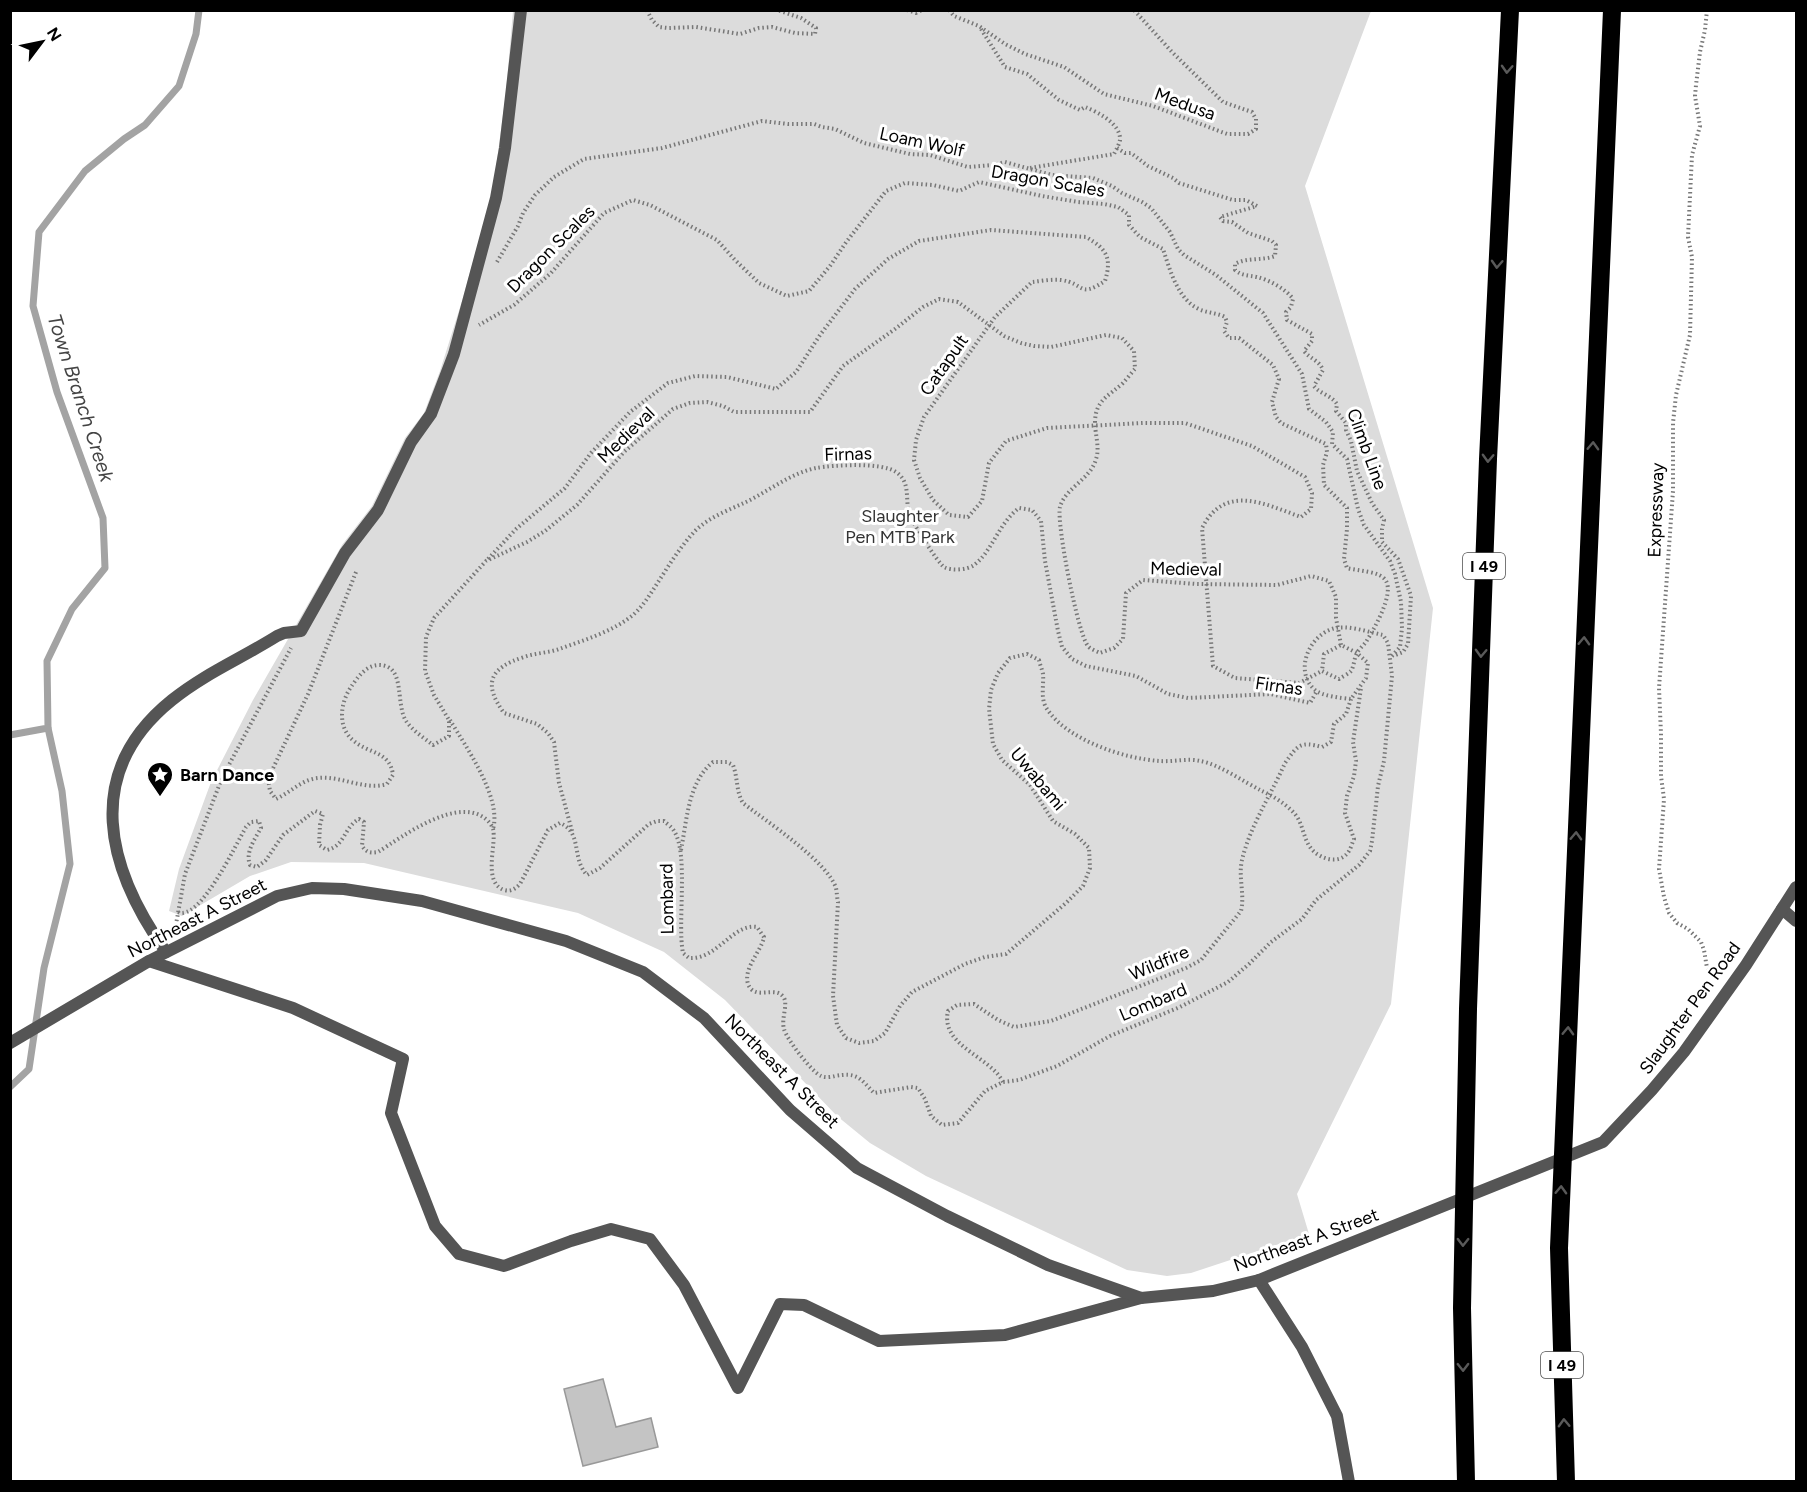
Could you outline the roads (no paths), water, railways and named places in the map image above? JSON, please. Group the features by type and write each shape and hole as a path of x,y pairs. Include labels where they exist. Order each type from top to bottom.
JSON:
{"highway":[{"name":"I 49","path":"1466,1482 1462,1308 1468,1009 1488,459 1510,10"},
{"name":"I 49","path":"1566,1482 1559,1248 1611,10"}],"street":[{"path":"169,950 139,908 116,848 112,815 121,766 128,751 147,724 185,690 277,636 284,633 301,632 345,553 378,510 411,442 431,414 460,335 496,198 506,148 521,10"},
{"name":"Slaughter Pen Road","path":"1603,1142 1684,1052 1797,887"},
{"name":"Northeast A Street","path":"10,1042 169,950 277,896 312,888 344,889 422,901 566,940 643,972 704,1018 790,1110 857,1168 947,1216 1048,1265 1141,1298 1213,1291 1259,1280 1603,1142"},
{"path":"1782,909 1797,921"},
{"path":"149,961 293,1008 403,1059 391,1113 435,1226 459,1254 504,1266 611,1229 650,1239 684,1285 738,1388 780,1304 804,1305 879,1341 1005,1335 1141,1298"},
{"path":"1259,1280 1302,1347 1337,1416 1349,1482"}],"waterway":[{"name":"Town Branch Creek","path":"10,735 48,728 47,661 72,609 105,568 103,518 57,392 33,306 39,232 85,171 145,125 179,86 196,34 199,10"},
{"path":"10,1087 29,1069 44,968 70,864 62,791 48,728"}],"place":[{"name":"Barn Dance","path":"160,798"}],"park label":[{"name":"Slaughter Pen MTB Park","path":"900,526"}]}
